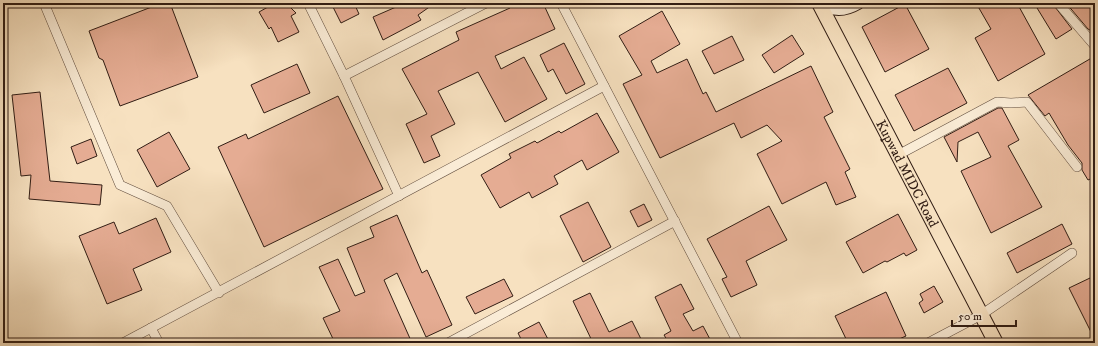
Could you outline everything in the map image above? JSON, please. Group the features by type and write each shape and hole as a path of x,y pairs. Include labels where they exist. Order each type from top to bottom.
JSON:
{"main road":[{"name":"Kupwad MIDC Road","path":"819,3 996,343"},
{"path":"822,3 836,10 846,9 858,3"}],"street":[{"path":"44,3 120,185 167,206 219,293"},
{"path":"308,3 344,76 399,196"},
{"path":"344,76 486,3"},
{"path":"561,3 738,343"},
{"path":"1058,3 1095,46"},
{"path":"123,343 604,86"},
{"path":"898,155 997,102 1028,102 1076,167"},
{"path":"448,343 675,221"},
{"path":"928,343 981,315 1072,253"},
{"path":"151,328 159,343"}],"building":[{"path":"162,3 170,3 198,77 120,106 103,60 99,58 89,31"},
{"path":"275,3 286,3 296,13 291,16 299,32 278,42 271,27 269,29 259,12"},
{"path":"331,3 354,3 359,14 341,23"},
{"path":"394,3 435,3 418,15 421,20 383,40 373,17 396,7"},
{"path":"515,3 543,3 555,29 495,56 501,69 524,57 547,99 505,122 478,72 438,91 455,124 431,136 440,156 424,163 406,124 427,114 402,69 459,40 456,32 510,8 509,6"},
{"path":"976,3 1017,3 1045,54 998,81 975,38 991,29"},
{"path":"1034,3 1052,3 1072,29 1056,39"},
{"path":"1066,3 1095,3 1095,33 1088,29"},
{"path":"905,4 929,49 885,72 862,27"},
{"path":"662,11 680,44 651,61 657,73 687,59 703,94 706,92 716,112 811,66 833,112 824,117 850,169 845,172 856,197 836,205 826,182 782,204 757,154 782,141 767,125 741,138 734,123 660,158 623,84 642,75 619,36"},
{"path":"792,35 804,54 774,73 762,55"},
{"path":"732,36 744,60 714,74 702,51"},
{"path":"564,43 585,84 566,94 553,69 548,72 540,55"},
{"path":"1095,56 1095,177 1088,180 1082,170 1082,163 1068,145 1049,113 1045,116 1028,95"},
{"path":"297,64 310,93 264,113 251,85"},
{"path":"948,68 967,103 914,131 895,95"},
{"path":"40,92 50,181 102,185 100,205 29,199 31,175 21,176 12,95"},
{"path":"338,96 383,189 264,247 218,147 246,134 248,139"},
{"path":"998,108 1002,108 1019,140 1008,146 1042,207 991,233 961,171 991,157 978,132 958,142 957,162 944,137"},
{"path":"597,113 619,152 587,170 582,160 554,176 558,184 532,198 529,192 500,208 481,175 511,158 509,154 535,141 537,143 559,131 561,133"},
{"path":"169,132 190,169 157,187 137,150"},
{"path":"91,139 97,156 77,164 71,147"},
{"path":"588,202 611,247 583,262 560,216"},
{"path":"644,204 652,220 638,227 630,211"},
{"path":"769,206 787,240 746,261 757,285 731,297 722,279 727,277 707,239"},
{"path":"898,214 917,250 906,256 904,253 887,262 885,261 863,273 846,242"},
{"path":"397,215 422,273 427,270 452,325 426,337 397,273 384,280 412,343 372,343 371,340 363,343 335,343 323,318 340,311 319,267 338,259 355,296 365,292 347,248 374,237 370,227"},
{"path":"156,218 171,252 133,269 142,290 107,304 79,236 114,222 119,234"},
{"path":"1062,224 1072,244 1017,273 1007,253"},
{"path":"1090,278 1095,287 1095,340 1069,288"},
{"path":"504,279 513,296 475,314 466,297"},
{"path":"681,284 694,309 683,314 693,331 703,326 712,343 669,343 664,335 671,331 655,297"},
{"path":"934,286 943,302 924,313 919,303 923,300 920,294"},
{"path":"886,292 906,336 890,343 848,343 835,316"},
{"path":"590,293 609,332 632,321 643,343 593,343 573,301"},
{"path":"539,322 550,343 523,343 518,333"}]}
